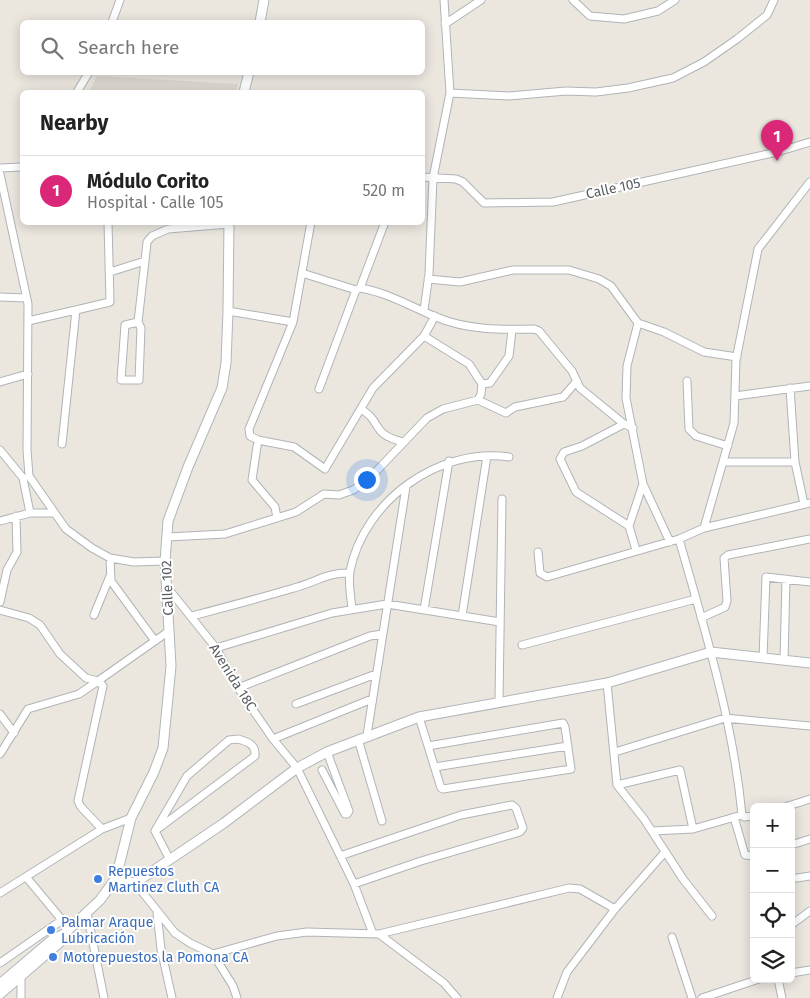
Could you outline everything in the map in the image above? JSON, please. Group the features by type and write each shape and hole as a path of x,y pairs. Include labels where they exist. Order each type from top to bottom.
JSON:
{"main road":[{"path":"260,20 264,0"},
{"path":"244,90 248,75"},
{"name":"Calle 102","path":"0,994 59,944 66,933 116,878 131,818 154,772 163,748 171,666 165,561 168,521 184,476 222,388 226,363 229,225"},
{"path":"116,878 135,883 170,860 297,768 327,752 362,737 420,717 607,683 711,652 810,663"},
{"name":"Calle 102","path":"0,984 53,939 66,933"}],"street":[{"path":"113,20 120,0"},
{"path":"424,310 428,279 433,178 450,93 444,0"},
{"path":"445,24 481,0"},
{"path":"573,0 590,16 624,19 658,11 675,0"},
{"path":"450,93 509,96 566,91 596,92 628,88 674,78 704,62 737,39 766,15 774,0"},
{"path":"78,90 87,75"},
{"name":"Calle 105","path":"425,177 456,179 463,182 484,203 553,202 778,152 810,142"},
{"path":"0,168 20,167"},
{"path":"0,174 1,190 26,298 28,321 26,477 30,513"},
{"path":"704,528 734,422 737,357 758,249 810,182"},
{"path":"28,321 110,302 108,225"},
{"path":"138,322 125,325 122,380 139,380 141,328 138,322 147,242 159,232 168,228 205,225"},
{"path":"310,225 293,322 250,428 250,436 258,440 294,447 325,469 373,388 424,336 435,316"},
{"path":"319,389 384,225"},
{"path":"110,272 145,260"},
{"path":"428,279 460,282 514,270 569,270 599,279 611,286 638,323 664,332 704,352 737,357"},
{"path":"302,273 478,328 512,330 534,328 540,331 572,371 580,388 624,424 633,428"},
{"path":"0,297 26,298"},
{"path":"62,444 76,310"},
{"path":"228,311 293,322"},
{"path":"638,323 627,366 626,398 643,484 670,542"},
{"path":"482,384 490,382 509,356 512,330"},
{"path":"424,336 469,364 482,384 478,400"},
{"path":"0,382 28,374"},
{"path":"687,381 689,429 696,436 728,446"},
{"path":"168,537 225,534 296,512 324,494 340,495 353,490 366,482 427,418 443,409 478,400 506,413 515,407 563,397 577,382"},
{"path":"735,396 810,386"},
{"path":"538,552 540,573 547,577 636,550 670,542 704,528 807,504 795,462 790,388"},
{"path":"361,409 370,414 381,434 403,442"},
{"path":"624,424 582,446 564,452 560,459 576,492 629,526"},
{"path":"258,440 252,480 271,500 275,507 277,518"},
{"path":"0,450 26,477 66,529 92,548 110,558 134,562 165,561"},
{"path":"462,616 486,456"},
{"path":"352,609 350,573 356,548 368,522 425,472 449,461 486,456 509,457"},
{"path":"424,610 449,461"},
{"path":"723,462 795,462"},
{"path":"636,550 629,526 643,484"},
{"path":"382,821 362,737 372,698 406,487"},
{"path":"498,702 502,499"},
{"path":"0,521 30,513 55,513"},
{"path":"0,602 7,570 17,552 16,516"},
{"path":"679,539 711,652 740,788 742,815"},
{"path":"701,618 725,607 727,601 724,558 728,555 810,539"},
{"path":"110,558 111,581 155,641"},
{"path":"192,616 297,587 325,575 338,572 350,573"},
{"path":"94,615 110,576"},
{"path":"763,658 765,579 768,576 810,582"},
{"path":"784,660 786,579"},
{"name":"Avenida 18C","path":"167,587 216,648 238,688 273,739 297,768 354,884 376,934"},
{"path":"522,645 696,599"},
{"path":"216,648 278,631 332,613 387,604 500,622"},
{"path":"0,610 28,618 40,625 60,654 86,678 98,681 104,686 78,801 81,807 102,828"},
{"path":"0,754 28,709 79,694 169,631"},
{"path":"238,688 370,636 382,634"},
{"path":"296,704 376,674"},
{"path":"607,683 617,785 712,916"},
{"path":"273,739 372,698"},
{"path":"0,714 14,732"},
{"path":"420,717 428,746 434,767 443,789 571,770 566,727 563,723 428,746"},
{"path":"615,752 725,718 810,726"},
{"path":"238,739 253,745 255,756 155,831 187,776 230,740 238,739"},
{"path":"434,767 568,746"},
{"path":"322,770 345,814 347,814 349,812 327,752"},
{"path":"617,785 680,770 692,829"},
{"path":"795,804 810,799"},
{"path":"340,856 461,815 512,805 516,808 522,828 520,832 421,861 354,884"},
{"path":"652,831 692,829 742,815 750,817"},
{"path":"734,817 745,855 750,856"},
{"path":"0,894 102,828 131,818"},
{"path":"155,831 170,860"},
{"path":"795,843 810,839"},
{"path":"557,998 567,972 615,909 665,852"},
{"path":"797,878 810,876"},
{"path":"26,878 62,920 66,933"},
{"path":"135,883 157,913 175,933 213,954 233,986 237,998"},
{"path":"213,954 277,936 307,932 376,934 568,888 580,889 615,909"},
{"path":"795,922 810,911"},
{"path":"87,912 104,998"},
{"path":"157,913 161,949 172,998"},
{"path":"0,963 62,920"},
{"path":"376,934 444,983 457,998"},
{"path":"672,937 692,998"},
{"path":"795,972 810,970"},
{"path":"21,976 21,998"},
{"path":"702,998 750,982"},
{"path":"779,983 782,998"}],"shaded area":[{"path":"97,76 238,84 236,90 90,90"}],"place":[{"name":"Módulo Corito","path":"777,161"},
{"name":"Repuestos Martinez Cluth CA","path":"98,879"},
{"name":"Palmar Araque Lubricación","path":"51,930"},
{"name":"Motorepuestos la Pomona CA","path":"53,957"}]}
